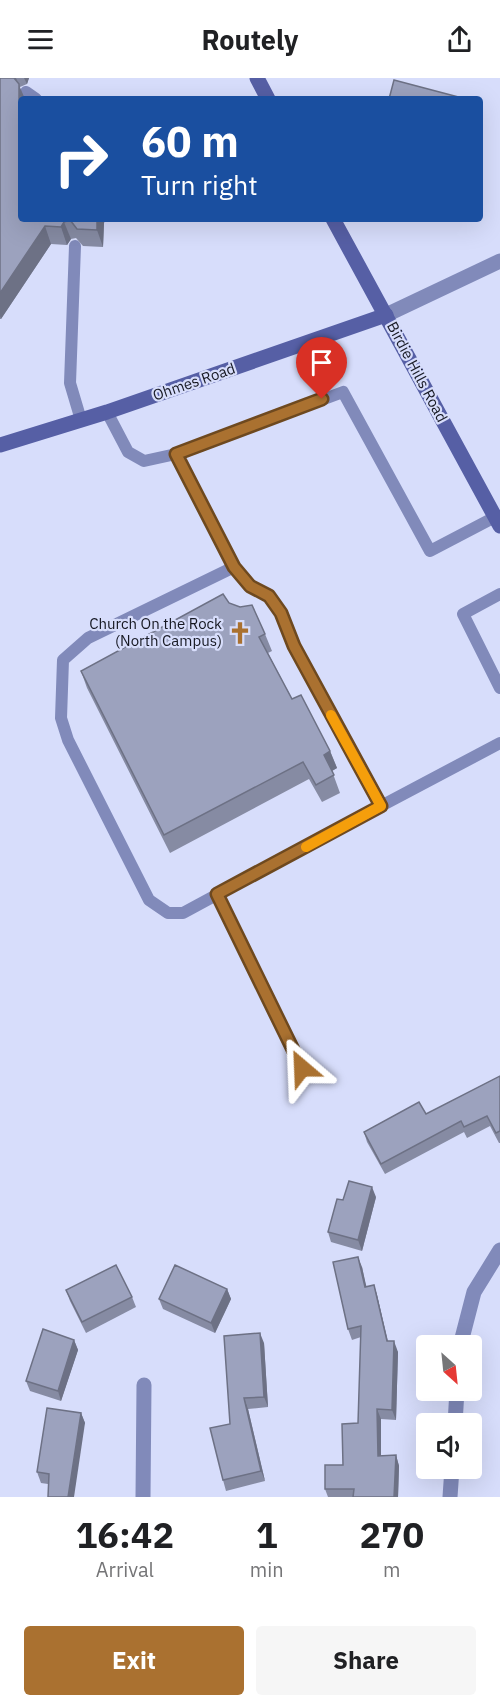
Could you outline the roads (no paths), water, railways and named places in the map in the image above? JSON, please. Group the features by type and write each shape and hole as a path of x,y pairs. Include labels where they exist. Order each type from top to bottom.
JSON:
{"main road":[{"path":"257,78 266,96"},
{"name":"Birdie Hills Road","path":"335,222 498,522"},
{"name":"Ohmes Road","path":"0,445 107,412 386,315"}],"street":[{"path":"386,315 500,261"},
{"path":"463,1335 474,1292 500,1250"},
{"path":"143,1497 144,1385"},
{"path":"450,1497 451,1479"}],"lane":[{"path":"75,246 70,383 81,420"},
{"path":"107,412 128,452 144,461 176,454 343,392 430,551 498,522"},
{"path":"176,454 234,567 250,586 269,596 281,613 294,646 381,806"},
{"path":"234,567 88,638 63,660 60,685 61,718 68,740 149,900 168,913 183,913 500,743"},
{"path":"500,594 462,614 500,688"},
{"path":"217,894 302,1068"}],"place":[{"name":"Church On the Rock (North Campus)","path":"240,633"}]}
